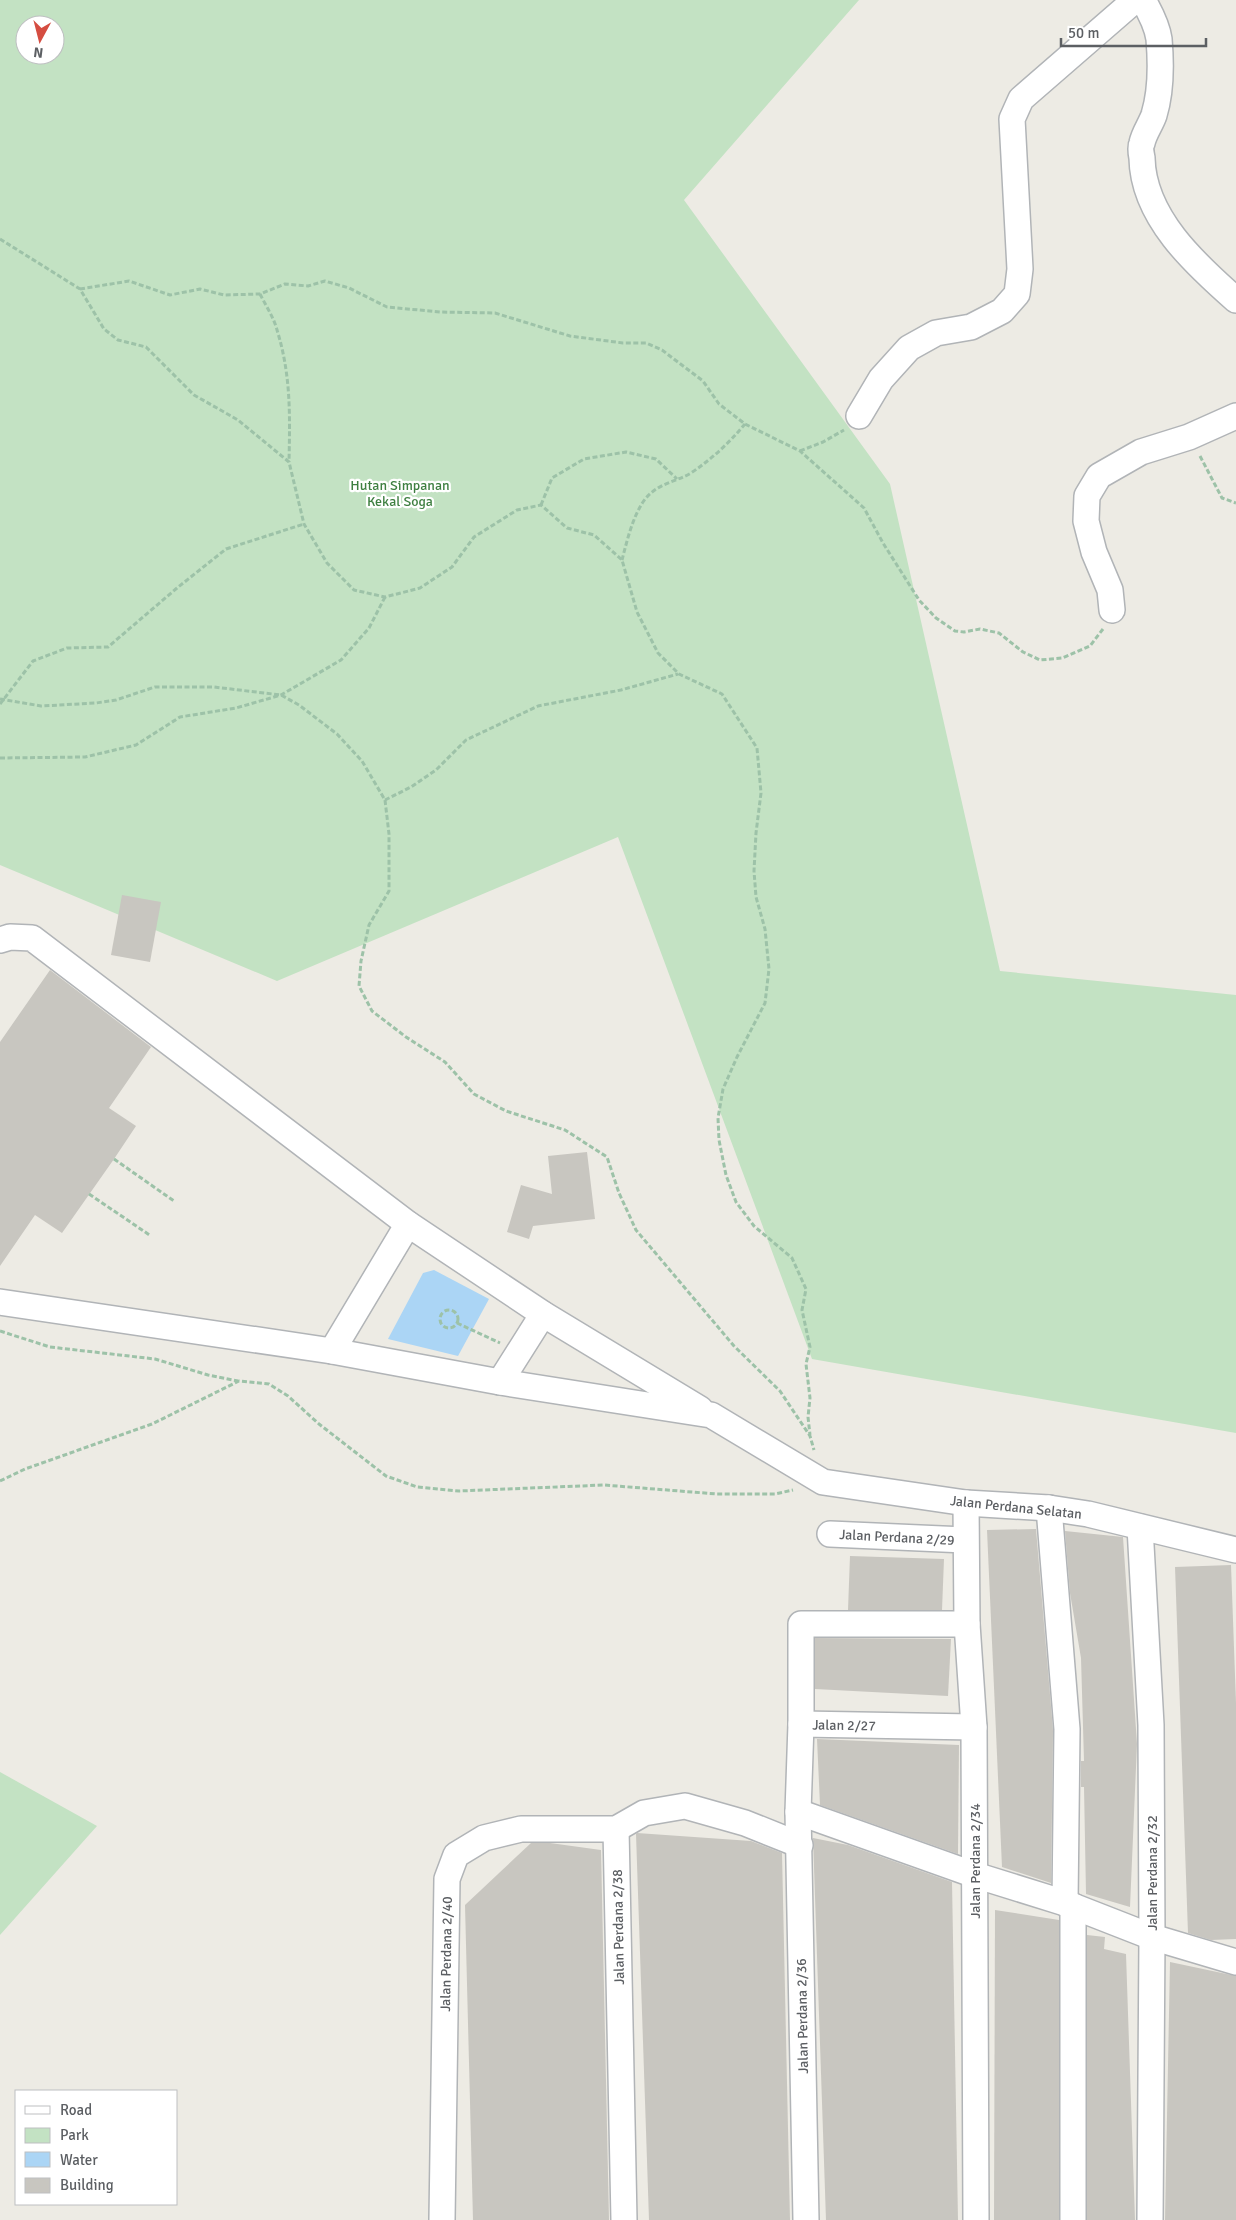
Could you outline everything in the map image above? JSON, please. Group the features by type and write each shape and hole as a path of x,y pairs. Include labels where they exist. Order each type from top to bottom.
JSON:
{"street":[{"path":"859,416 881,379 909,348 936,333 971,327 1002,311 1017,294 1020,268 1012,119 1021,100 1135,0"},
{"path":"1143,0 1152,17 1158,38 1159,75 1154,114 1141,144 1142,171 1153,207 1178,242 1211,278 1236,300"},
{"path":"1112,610 1110,590 1094,552 1086,521 1087,496 1099,476 1141,452 1189,437 1236,416"},
{"path":"0,940 10,937 32,938 408,1224 542,1314 823,1482"},
{"path":"332,1352 408,1224"},
{"path":"0,1302 332,1352 500,1382 711,1415"},
{"path":"500,1382 542,1314"},
{"name":"Jalan Perdana Selatan","path":"823,1482 966,1503 1049,1508 1088,1514 1236,1550"},
{"name":"Jalan Perdana 2/34","path":"966,1503 967,1624 974,1727 976,2220"},
{"path":"1049,1508 1067,1729 1073,2220"},
{"name":"Jalan Perdana 2/32","path":"1140,1527 1151,1725 1150,2220"},
{"name":"Jalan Perdana 2/29","path":"830,1534 965,1540"},
{"path":"801,1724 801,1624 967,1624"},
{"name":"Jalan 2/27","path":"798,1812 801,1724 974,1727"},
{"path":"616,1828 644,1813 685,1806 745,1823 800,1845"},
{"path":"798,1812 975,1875 1069,1904 1152,1937 1236,1962"},
{"name":"Jalan Perdana 2/36","path":"798,1812 806,2220"},
{"name":"Jalan Perdana 2/40","path":"442,2220 447,1879 456,1855 484,1838 521,1829 616,1828"},
{"name":"Jalan Perdana 2/38","path":"616,1828 624,2220"}],"path":[{"path":"0,239 80,289 104,329 118,340 146,347 194,395 238,420 289,462"},
{"path":"80,289 129,281 170,294 200,289 224,295 260,294 285,284 308,286 325,281 349,288 387,307 440,312 495,312 570,336 623,343 646,343 662,350 703,381 719,404 745,424 800,451 864,508 887,551 919,600 936,618 955,631 964,632 980,629 999,633 1022,652 1040,660 1062,658 1090,646 1100,634 1112,610"},
{"path":"260,294 277,328 286,365 291,403 289,462 304,524 327,563 354,590 385,597 420,588 452,567 474,537 516,510 541,505"},
{"path":"800,451 841,434 859,416"},
{"path":"622,560 631,529 643,502 660,485 689,474 724,449 745,424"},
{"path":"1189,437 1222,498 1236,503"},
{"path":"541,505 552,478 584,459 626,452 656,459 677,479"},
{"path":"0,1330 50,1347 155,1359 208,1375 269,1384 288,1396 319,1424 386,1476 417,1487 459,1491 604,1485 717,1494 774,1494 823,1482 810,1436 808,1417 810,1398 806,1364 810,1347 802,1310 806,1289 792,1258 754,1226 736,1202 726,1175 718,1118 723,1089 736,1056 764,1003 769,969 764,929 756,896 754,871 761,793 757,748 722,694 679,674 658,653 637,612 622,560 594,535 567,528 541,505"},
{"path":"0,704 33,661 67,648 108,647 226,549 304,524"},
{"path":"0,758 86,757 136,745 180,717 236,708 281,695 341,660 369,628 385,597"},
{"path":"385,800 411,787 436,770 466,740 538,706 621,690 679,674"},
{"path":"2,700 41,706 96,703 116,700 154,687 214,687 281,695 299,705 337,734 362,761 385,800 389,834 389,890 370,925 361,961 359,986 372,1011 406,1037 445,1062 474,1094 506,1111 565,1130 607,1157 619,1193 636,1230 734,1346 780,1391 810,1436"},
{"path":"114,1159 174,1201"},
{"path":"89,1194 151,1236"},
{"path":"448,1310 453,1311 458,1319 457,1323 450,1328 446,1327 440,1320 441,1316 448,1310"},
{"path":"457,1323 484,1335"},
{"path":"0,1480 25,1469 152,1424 239,1381"}],"green space":[{"name":"Hutan Simpanan Kekal Soga","path":"0,0 859,0 684,200 890,484 1000,971 1236,995 1236,1433 812,1359 618,837 277,981 0,865"},
{"path":"0,1772 97,1826 0,1935"}],"water":[{"path":"434,1270 489,1299 458,1356 388,1339 423,1273"}],"building":[{"path":"122,895 161,902 150,962 111,955"},
{"path":"50,970 151,1047 109,1108 136,1126 114,1159 62,1233 35,1215 0,1266 0,1042"},
{"path":"587,1152 595,1219 533,1226 529,1239 507,1232 521,1185 552,1194 548,1156"},
{"path":"1036,1529 1053,1730 1051,1883 1002,1867 987,1530"},
{"path":"1065,1531 1123,1537 1137,1744 1130,1907 1086,1894 1084,1787 1081,1787 1081,1761 1084,1761 1081,1658 1070,1593"},
{"path":"850,1556 944,1559 942,1610 848,1610"},
{"path":"1231,1565 1236,1703 1236,1939 1211,1940 1188,1933 1175,1567"},
{"path":"815,1638 951,1639 948,1696 815,1689"},
{"path":"817,1739 959,1745 958,1854 820,1805"},
{"path":"637,1833 751,1841 782,1853 790,2220 649,2220"},
{"path":"813,1838 848,1845 952,1882 958,2220 826,2220"},
{"path":"531,1843 550,1843 601,1850 609,2220 473,2220 465,1905"},
{"path":"995,1910 1059,1920 1059,2220 994,2220"},
{"path":"1087,1935 1105,1937 1104,1949 1126,1954 1135,2220 1087,2220"},
{"path":"1170,1962 1236,1976 1236,2220 1165,2220"}]}
